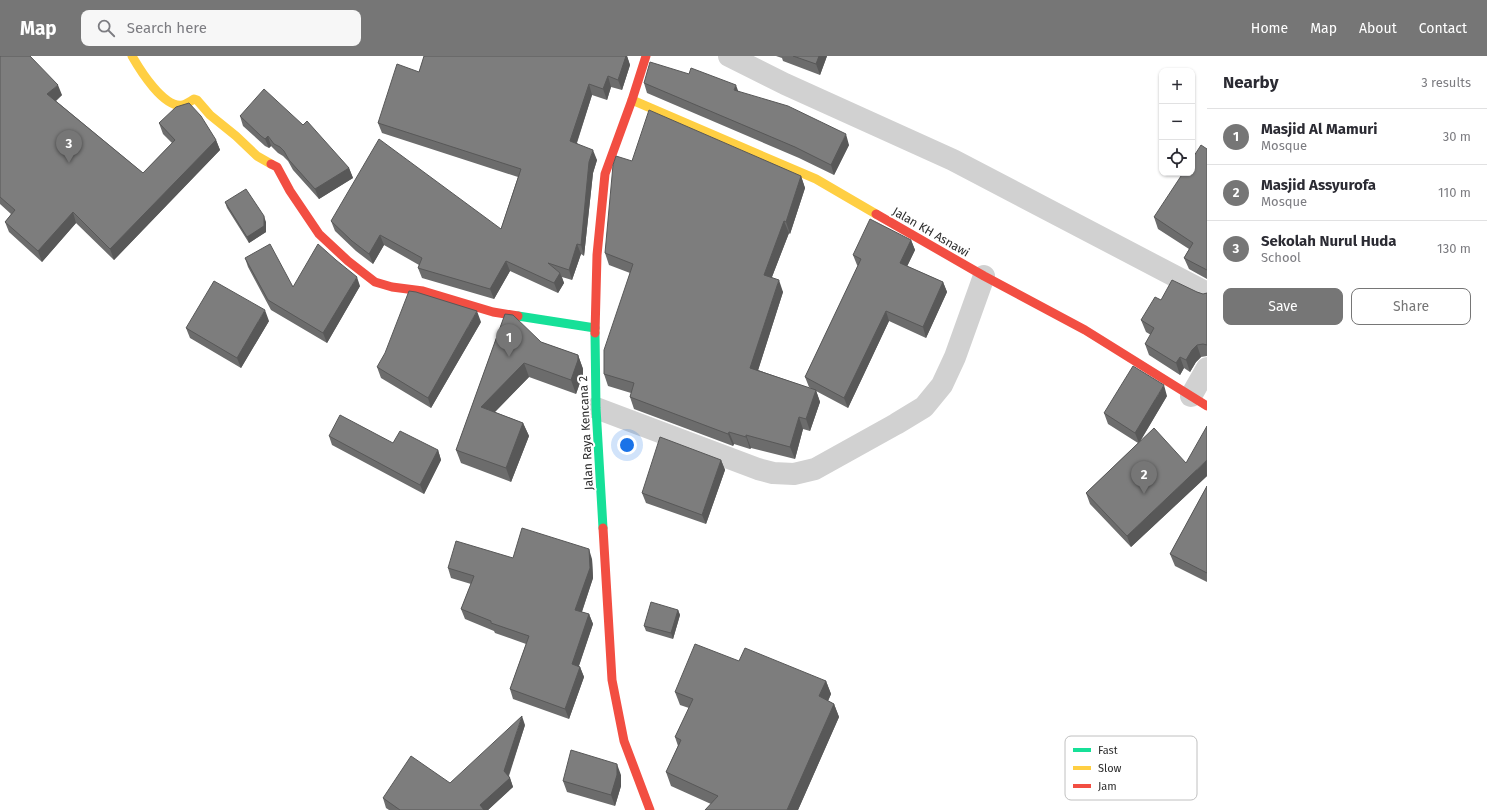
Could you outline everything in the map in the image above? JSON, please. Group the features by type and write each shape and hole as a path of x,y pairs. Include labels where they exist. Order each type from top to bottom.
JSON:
{"street":[{"path":"132,56 144,75 168,102 182,105 194,99 197,100 210,115 236,136 257,156 277,167 296,201 319,234 348,261 375,282 392,287 424,291 493,312 595,328"},
{"name":"Jalan Raya Kencana 2","path":"646,56 632,100 605,174 597,255 595,328 596,408 612,680 624,741 650,810"},
{"path":"729,56 785,84 953,160 1207,293"},
{"name":"Jalan KH Asnawi","path":"632,100 816,179 984,276 1084,330 1199,401"},
{"path":"596,408 758,469 773,473 794,474 815,469 924,407 942,385 955,358 984,276"},
{"path":"1199,401 1207,368"}],"building":[{"path":"0,56 30,56 58,85 47,94 143,173 175,140 159,123 176,107 189,103 201,116 216,140 110,249 73,212 38,251 5,222 15,210 0,197"},
{"path":"424,56 626,56 618,80 608,76 603,89 589,84 570,141 593,150 589,162 581,245 577,244 569,270 548,263 560,273 554,283 506,261 490,289 418,268 422,258 380,235 369,254 352,241 331,221 379,139 501,229 521,169 378,123 397,64 419,72"},
{"path":"793,56 819,56 816,64"},
{"path":"650,62 689,74 691,68 736,85 734,90 788,106 846,134 831,165 795,147 644,83"},
{"path":"264,89 303,125 307,121 349,168 315,189 289,160 280,147 274,144 268,136 265,139 261,136 240,116"},
{"path":"649,110 801,176 786,222 784,221 764,275 779,280 750,368 816,390 806,419 799,417 790,447 746,435 746,437 729,432 728,434 630,397 634,383 604,374 604,350 633,264 605,253 613,165 616,156 632,161"},
{"path":"1201,145 1207,149 1207,270 1184,258 1193,243 1154,217 1181,176 1195,176 1195,154"},
{"path":"246,189 264,216 264,226 247,237 225,202"},
{"path":"870,219 911,240 900,263 943,282 923,327 886,311 844,398 805,377 861,259 853,255"},
{"path":"270,244 293,287 318,244 357,277 323,333 268,300 245,258"},
{"path":"1172,280 1197,292 1203,294 1207,293 1207,345 1197,345 1186,360 1180,357 1176,363 1145,344 1154,328 1141,320 1155,297 1161,300"},
{"path":"214,281 265,310 237,358 186,328"},
{"path":"409,291 477,311 428,398 377,367 385,353"},
{"path":"505,314 513,315 541,342 578,355 578,360 571,380 524,363 481,407 523,423 506,468 456,450"},
{"path":"1133,366 1164,385 1135,433 1104,413"},
{"path":"340,415 393,443 400,431 438,450 420,485 329,436"},
{"path":"1207,426 1207,460 1127,536 1086,493 1154,428 1186,463"},
{"path":"660,437 721,460 702,515 642,493"},
{"path":"1207,486 1207,573 1170,554"},
{"path":"522,528 589,549 590,568 575,610 589,614 572,664 580,667 565,709 510,689 529,636 491,623 491,621 461,609 474,576 448,568 456,541 513,558"},
{"path":"651,602 678,610 671,633 644,626"},
{"path":"695,644 739,661 745,648 826,681 819,696 834,704 787,810 705,810 718,796 666,772 681,740 675,737 693,699 675,692"},
{"path":"522,716 504,771 510,778 480,805 484,810 400,810 383,798 411,756 450,783"},
{"path":"571,750 617,764 617,775 611,795 563,781"}],"traffic: fast":[{"path":"518,316 595,328"},
{"path":"595,333 596,408 603,528"}],"traffic: slow":[{"path":"132,56 153,87 168,101 176,105 183,105 194,99 197,100 210,115 236,136 257,156 271,164"},
{"path":"632,100 816,179 876,214"}],"traffic: jam":[{"path":"595,333 597,255 605,174 632,100 646,56"},
{"path":"271,164 277,167 290,191 319,234 348,261 375,282 392,287 423,291 493,312 518,316"},
{"path":"876,214 984,276 1085,330 1207,406"},
{"path":"603,528 612,680 624,741 650,810"}],"place":[{"name":"Sekolah Nurul Huda","path":"69,163"},
{"name":"Masjid Al Mamuri","path":"509,357"},
{"name":"Masjid Assyurofa","path":"1144,494"}]}
